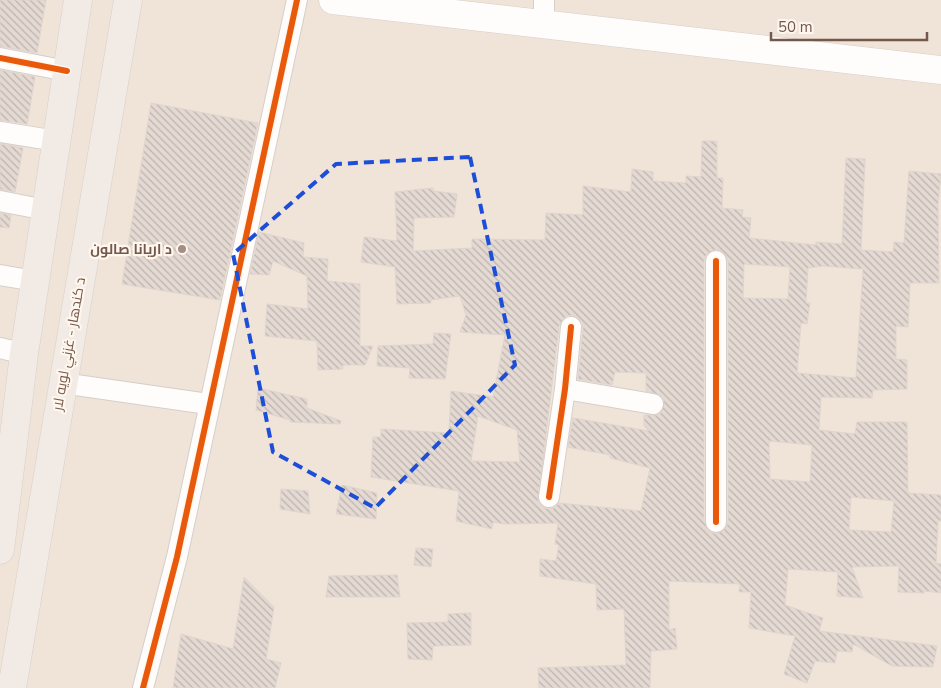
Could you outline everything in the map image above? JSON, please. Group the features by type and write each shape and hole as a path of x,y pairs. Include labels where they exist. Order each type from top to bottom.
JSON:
{"highway":[{"path":"0,550 12,351 35,281 78,0"},
{"name":"د کندهار - غزني لويه لار","path":"12,688 128,0"}],"main road":[{"path":"333,0 544,12 941,70"}],"street":[{"path":"144,688 177,557 208,404 297,0"},
{"path":"0,58 68,71"},
{"path":"0,132 57,141"},
{"path":"0,201 46,210"},
{"path":"716,261 716,522"},
{"path":"0,275 35,281"},
{"path":"549,497 565,389 571,327"},
{"path":"62,383 208,404"},
{"path":"565,389 653,404"}],"highlighted area":[{"path":"470,157 515,365 375,508 273,452 233,254 336,164"}],"shaded area":[{"path":"0,0 941,0 941,688 0,688"}],"building":[{"path":"0,0 46,0 37,53 0,46"},
{"path":"0,70 35,77 27,124 0,120"},
{"path":"151,103 258,123 220,300 122,284"},
{"path":"702,141 717,141 717,178 723,178 722,208 743,210 742,217 751,218 749,238 816,245 816,242 842,244 846,158 865,159 861,250 893,252 894,242 904,243 909,171 941,174 938,205 939,283 910,283 908,327 896,326 896,359 907,360 907,389 873,390 872,398 821,397 819,430 855,434 857,422 907,422 908,493 941,495 941,521 938,521 936,563 941,564 941,593 924,591 924,593 898,592 899,566 852,567 863,598 837,596 838,572 788,569 785,605 823,618 819,631 937,646 933,667 892,666 853,644 852,652 837,651 835,663 815,661 807,683 784,674 795,636 749,628 751,592 739,592 740,584 669,581 669,630 675,628 677,649 651,651 650,688 539,688 538,668 626,665 624,609 597,610 596,584 540,576 540,559 556,561 559,545 555,544 558,523 504,524 493,522 492,529 456,521 459,491 371,477 373,437 381,437 381,429 449,433 451,391 493,397 505,335 460,332 466,315 460,296 431,300 431,303 397,304 395,267 361,262 364,237 397,241 395,192 433,188 434,191 457,194 454,217 414,218 413,251 472,248 472,239 545,240 546,213 583,215 583,186 631,192 632,169 653,172 653,181 686,183 686,176 701,177","holes":["716,249 722,251 728,261 728,522 726,528 716,534 710,532 704,522 704,261 706,255","744,264 790,267 788,299 743,298","822,266 863,269 856,378 797,373 801,323 807,324 810,303 806,303 808,268","573,315 582,322 578,379 612,385 615,372 646,373 646,391 660,395 664,400 662,412 657,415 644,415 644,426 649,431 573,418 568,447 610,455 610,458 650,468 641,511 559,503 554,508 548,509 541,506 538,501 559,326 566,316","478,416 517,430 520,462 471,461","769,441 812,445 810,482 770,479","851,497 894,501 891,532 849,530"]},
{"path":"0,144 23,148 15,192 0,189"},
{"path":"0,213 11,215 9,228 0,227"},
{"path":"259,232 304,243 303,257 328,259 327,281 360,284 360,346 373,346 365,365 343,365 343,369 318,370 317,341 265,336 267,304 308,309 307,276 273,261 269,275 250,274"},
{"path":"434,333 451,334 445,379 409,378 410,368 377,366 378,346 433,344"},
{"path":"258,388 307,399 307,408 341,421 340,424 290,422 290,420 256,410"},
{"path":"342,485 377,493 376,519 336,514"},
{"path":"281,489 308,491 310,514 280,509"},
{"path":"416,548 433,549 431,567 414,565"},
{"path":"397,575 400,597 326,597 329,576"},
{"path":"244,577 274,607 266,659 281,663 275,688 173,688 181,634 233,649"},
{"path":"471,613 471,645 433,646 432,660 408,659 407,623 448,622 448,614"}],"cycle path":[{"path":"143,688 177,557 297,0"},
{"path":"0,58 67,71"},
{"path":"716,261 716,522"},
{"path":"549,497 565,389 571,327"}],"place":[{"name":"د اریانا صالون","path":"182,249"}]}
